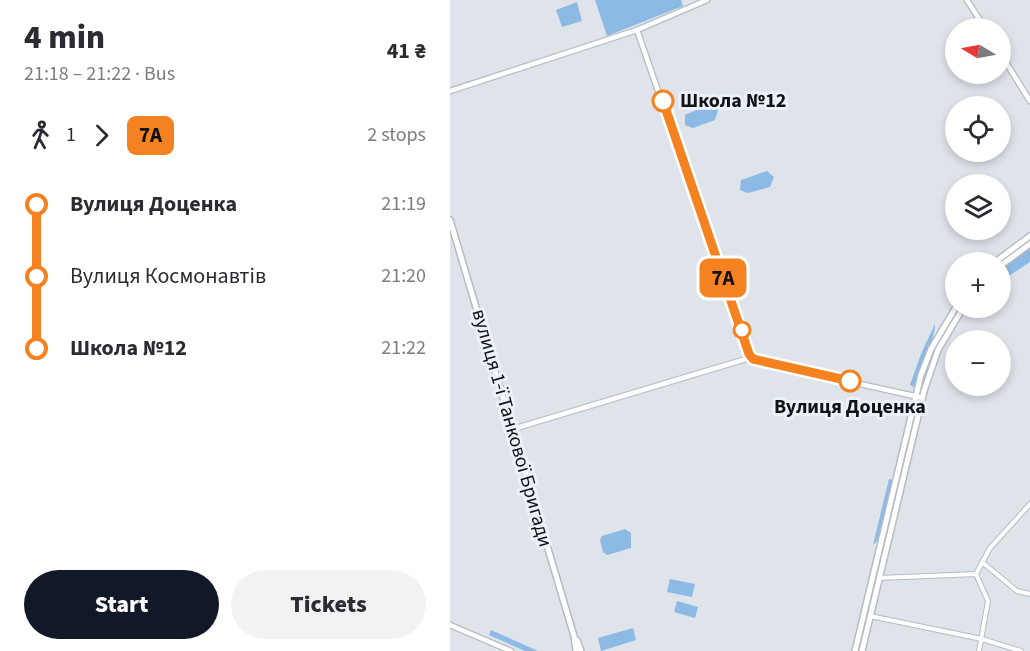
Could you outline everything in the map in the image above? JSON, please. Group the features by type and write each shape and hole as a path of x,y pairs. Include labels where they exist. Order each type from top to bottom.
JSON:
{"main road":[{"name":"вулиця 1-ї Танкової Бригади","path":"450,220 574,636 581,651"},
{"path":"1008,252 1030,236"},
{"path":"1011,258 1030,244"},
{"path":"862,651 925,363 950,318"},
{"path":"855,651 919,397 938,350 957,318"},
{"name":"вулиця 1-ї Танкової Бригади","path":"574,636 576,651"}],"street":[{"path":"450,91 636,30 707,0"},
{"path":"968,0 979,18"},
{"path":"636,30 750,362 753,359 919,397"},
{"path":"1011,71 1030,101"},
{"path":"513,429 747,356"},
{"path":"976,574 990,548 1030,504"},
{"path":"982,562 1017,591 1030,594"},
{"path":"879,578 976,574"},
{"path":"976,574 988,601 979,651"},
{"path":"870,615 982,639 1021,651"},
{"path":"450,625 511,651"}],"shaded area":[{"path":"595,0 681,0 683,6 607,36"},
{"path":"577,2 582,21 562,27 556,10"},
{"path":"710,104 718,110 715,120 693,128 685,125 685,115"},
{"path":"767,171 774,177 770,187 748,193 740,190 741,180"},
{"path":"1030,248 1030,262 1011,274 1011,262"},
{"path":"935,324 933,337 914,387 910,385"},
{"path":"889,479 893,480 878,540 873,545"},
{"path":"625,529 631,533 631,548 607,555 603,552 600,540 602,536"},
{"path":"670,579 695,584 692,597 667,592"},
{"path":"677,601 698,607 695,618 674,612"},
{"path":"633,628 636,640 601,651 598,638"},
{"path":"491,630 538,651 525,651 489,635"}],"bus line":[{"name":"7А","path":"663,101 749,354 753,356 753,359 850,381"}],"place":[{"name":"Школа №12","path":"663,101"},
{"name":"Вулиця Доценка","path":"850,381"}]}
